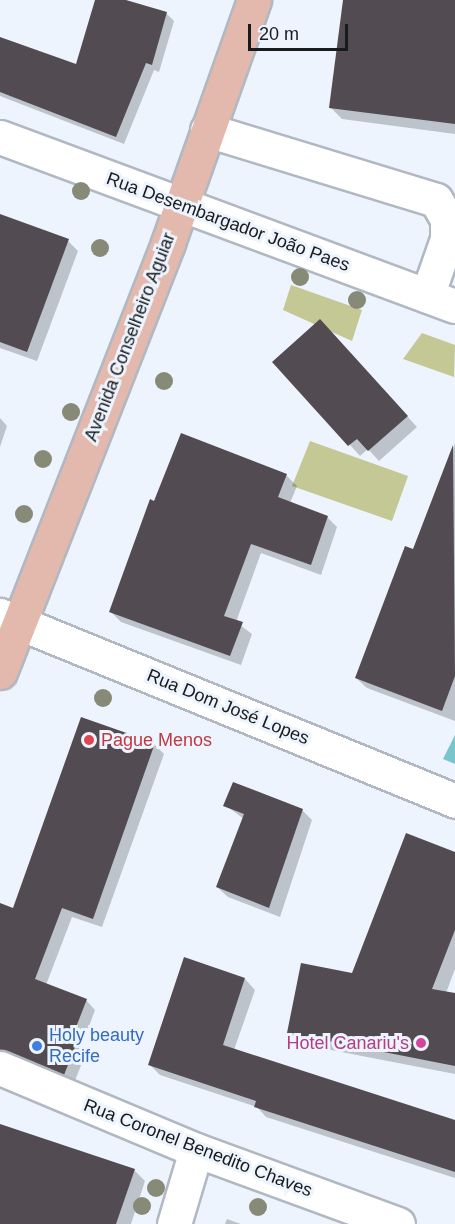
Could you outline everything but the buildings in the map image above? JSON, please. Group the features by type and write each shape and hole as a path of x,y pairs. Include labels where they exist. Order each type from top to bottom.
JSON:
{"main road":[{"name":"Avenida Conselheiro Aguiar","path":"0,672 9,618 182,205 254,0"}],"street":[{"path":"207,130 436,200 447,219 441,301"},
{"name":"Rua Desembargador João Paes","path":"0,137 441,301"},
{"name":"Rua Dom José Lopes","path":"9,618 455,801"},
{"name":"Rua Coronel Benedito Chaves","path":"0,1068 196,1150 398,1224"},
{"path":"174,1224 196,1150"}],"green space":[{"path":"291,285 362,310 352,341 283,310"},
{"path":"422,333 455,345 454,377 403,359"},
{"path":"310,441 408,476 392,521 292,486"}],"water":[{"path":"455,735 455,764 443,759"}],"place":[{"name":"Pague Menos","path":"89,740"},
{"name":"Hotel Canariu's","path":"421,1043"},
{"name":"Holy beauty Recife","path":"37,1046"}]}
